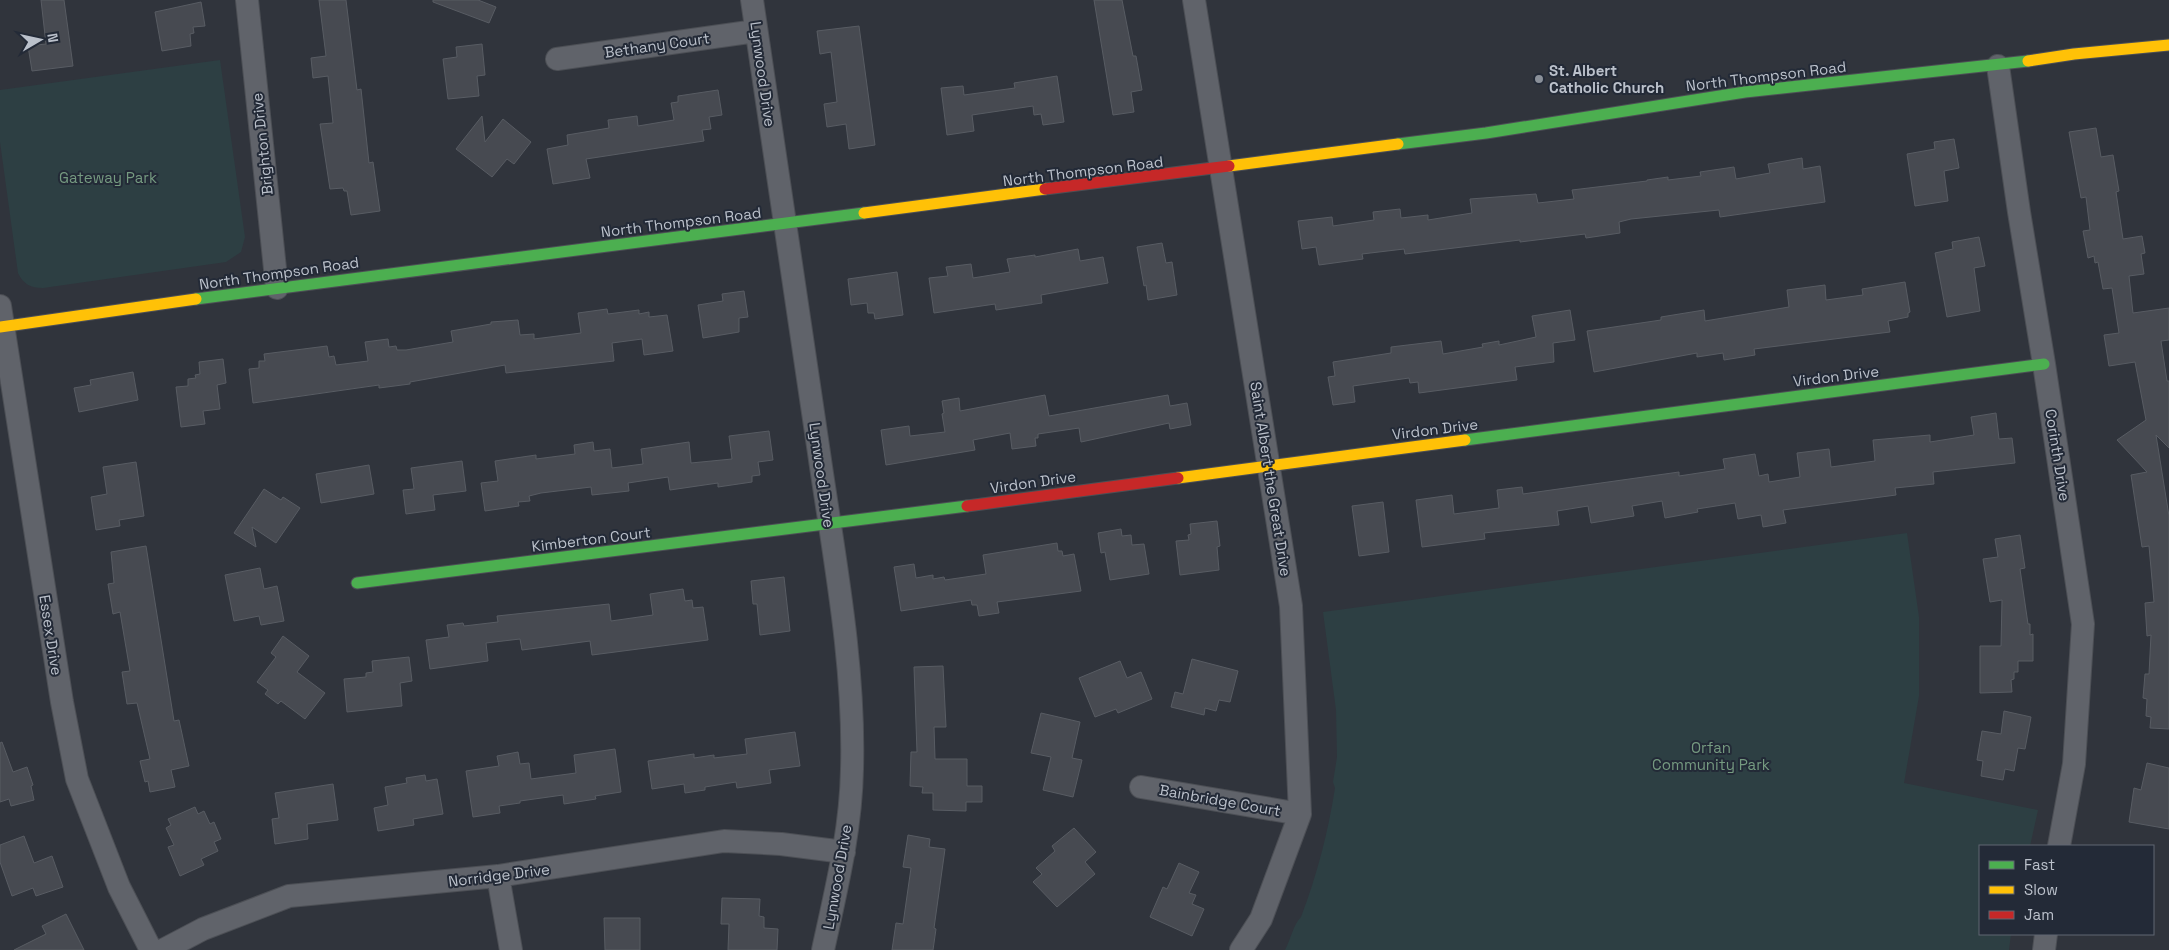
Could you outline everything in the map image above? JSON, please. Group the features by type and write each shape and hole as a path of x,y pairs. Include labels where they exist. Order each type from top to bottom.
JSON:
{"street":[{"name":"Brighton Drive","path":"248,0 277,288"},
{"name":"Lynwood Drive","path":"752,0 845,636 852,770 844,852 823,950"},
{"name":"Saint Albert the Great Drive","path":"1194,0 1291,606 1300,814 1261,919 1241,950"},
{"name":"Bethany Court","path":"557,58 756,31"},
{"name":"North Thompson Road","path":"1,320 277,288 1222,168 1486,133 1745,92 1998,66 2074,54 2169,45"},
{"name":"Corinth Drive","path":"1998,66 2083,624 2074,764 2059,845"},
{"name":"Essex Drive","path":"1,320 60,692 77,779 119,887 151,950"},
{"name":"Virdon Drive","path":"829,524 2044,364"},
{"name":"Kimberton Court","path":"357,583 829,524"},
{"name":"Bainbridge Court","path":"1141,787 1300,814"},
{"name":"Norridge Drive","path":"163,950 203,929 289,896 498,876 724,841 781,844 844,852"},
{"path":"498,876 511,950"},
{"path":"2044,950 2046,935"}],"green space":[{"name":"Gateway Park","path":"220,60 245,237 241,252 226,262 43,288 25,283 18,273 0,142 0,90"},
{"name":"Orfan Community Park","path":"1907,533 1919,617 1919,696 1904,783 2038,810 2030,845 1979,845 1979,935 2011,935 2009,950 1285,950 1301,917 1317,870 1335,788 1333,782 1337,757 1336,710 1323,612"}],"building":[{"path":"41,0 64,0 73,66 32,71 28,46 46,44"},
{"path":"319,0 346,0 357,90 361,89 369,163 373,162 380,211 351,215 347,191 344,191 343,188 330,189 320,124 333,123 328,76 313,78 311,58 326,56"},
{"path":"433,0 478,0 496,7 489,23 433,2"},
{"path":"1094,0 1122,0 1133,56 1136,56 1142,90 1131,92 1134,112 1113,115"},
{"path":"201,2 205,26 193,27 194,33 190,34 191,46 162,51 155,12"},
{"path":"859,26 875,145 849,149 846,124 827,127 824,104 837,102 831,52 820,54 817,31"},
{"path":"482,44 485,75 477,76 479,96 448,99 443,59 457,57 456,47"},
{"path":"1057,76 1064,122 1043,125 1041,114 1034,115 1033,106 972,115 974,131 947,135 941,88 963,86 964,95 1015,88 1014,83"},
{"path":"718,90 722,115 709,117 711,129 702,130 704,141 586,159 590,178 553,184 547,149 568,145 567,135 609,128 608,120 637,116 638,126 674,120 671,103 678,102 678,96"},
{"path":"482,116 485,142 503,119 531,142 514,164 507,159 492,177 456,149"},
{"path":"2096,128 2101,157 2113,155 2119,191 2116,192 2123,239 2142,236 2145,253 2141,254 2144,274 2129,276 2133,313 2169,308 2169,340 2161,341 2167,381 2169,381 2169,448 2156,435 2169,516 2169,729 2150,728 2151,717 2146,716 2147,699 2143,698 2145,674 2149,674 2151,635 2147,636 2145,603 2154,602 2149,546 2142,547 2131,475 2147,472 2117,440 2146,420 2135,362 2109,366 2104,335 2119,333 2112,288 2103,289 2098,262 2095,263 2094,256 2088,258 2083,231 2090,230 2086,197 2081,198 2069,132"},
{"path":"1954,139 1959,168 1944,171 1948,201 1915,206 1907,154 1935,149 1934,142"},
{"path":"1802,158 1803,169 1820,166 1825,202 1720,217 1719,210 1631,219 1619,222 1620,233 1586,238 1585,234 1520,242 1520,240 1405,254 1404,249 1362,254 1363,259 1319,265 1316,247 1302,249 1298,221 1332,217 1333,226 1374,220 1373,212 1400,209 1401,218 1428,215 1428,220 1472,213 1470,199 1536,194 1538,203 1574,199 1572,190 1668,177 1668,180 1701,176 1700,172 1734,167 1736,179 1770,173 1768,164"},
{"path":"1979,237 1985,266 1974,268 1980,311 1947,317 1935,253 1953,249 1952,242"},
{"path":"1162,243 1166,263 1172,262 1177,295 1148,300 1137,247"},
{"path":"1078,249 1080,261 1103,257 1108,283 1041,295 1042,303 996,310 995,304 934,313 929,278 948,276 946,267 971,264 973,278 1010,272 1007,259 1035,255 1035,257"},
{"path":"897,272 903,315 875,319 874,313 868,313 867,303 851,305 848,279"},
{"path":"1905,282 1910,312 1908,317 1888,321 1890,332 1754,349 1755,355 1724,360 1723,353 1697,357 1697,353 1594,372 1587,331 1661,320 1661,317 1704,310 1705,321 1789,307 1787,290 1825,285 1826,300 1863,295 1862,289"},
{"path":"744,291 748,317 739,318 739,332 703,338 698,305 723,301 722,294"},
{"path":"607,309 608,314 639,310 639,314 649,312 649,317 667,315 673,351 644,355 642,339 612,343 614,361 506,373 505,365 410,382 410,384 379,388 379,385 253,403 249,369 259,368 259,361 265,361 264,354 327,346 329,357 334,356 336,365 368,361 365,342 388,339 389,347 396,346 397,350 406,350 453,342 451,331 491,324 491,322 518,320 520,335 534,334 534,339 581,333 578,313"},
{"path":"1570,310 1575,340 1553,343 1554,362 1515,367 1517,380 1419,393 1418,382 1410,383 1409,378 1353,386 1355,402 1333,405 1328,377 1335,376 1333,362 1391,353 1391,347 1441,341 1443,354 1483,347 1482,344 1499,341 1499,345 1536,337 1532,316"},
{"path":"223,359 226,383 217,385 220,409 203,411 205,424 181,427 176,387 188,386 188,379 196,378 195,375 200,374 199,362"},
{"path":"133,372 138,400 79,412 74,388 91,385 90,380"},
{"path":"1045,395 1049,416 1168,395 1170,406 1187,403 1191,425 1170,429 1169,423 1081,442 1079,428 1038,434 1038,438 1035,438 1036,446 1012,449 1010,433 973,440 975,450 886,465 881,430 909,426 910,436 945,432 942,401 959,398 960,411"},
{"path":"1996,413 1999,439 2012,438 2015,463 1933,472 1934,484 1895,488 1896,495 1783,510 1786,523 1763,527 1761,515 1738,519 1735,503 1697,509 1698,512 1665,518 1662,501 1632,506 1634,516 1591,523 1588,506 1557,511 1559,525 1484,533 1485,539 1422,547 1416,500 1452,495 1454,514 1499,508 1497,490 1522,487 1523,494 1679,472 1679,476 1725,469 1723,459 1755,454 1759,476 1768,474 1769,482 1800,477 1797,453 1829,449 1831,467 1875,461 1873,440 1930,435 1930,442 1974,435 1971,417"},
{"path":"769,431 773,460 758,462 760,475 752,476 752,482 718,487 718,483 670,490 668,477 628,483 629,491 592,495 591,487 541,493 529,496 530,501 518,502 519,506 485,511 481,483 498,481 495,461 536,455 536,459 575,454 574,445 593,442 594,451 610,449 612,468 643,464 641,449 689,442 691,463 732,459 729,436"},
{"path":"462,461 466,491 433,495 435,510 406,514 403,490 414,489 411,468"},
{"path":"136,462 144,516 119,520 120,526 96,530 91,497 107,494 103,467"},
{"path":"369,465 374,494 321,503 316,474"},
{"path":"264,489 281,500 283,497 300,508 276,543 252,527 256,547 234,533"},
{"path":"1383,502 1389,552 1359,556 1352,506"},
{"path":"1217,521 1220,546 1217,547 1219,570 1180,575 1176,541 1189,540 1188,535 1191,534 1190,524"},
{"path":"1121,529 1122,536 1131,535 1132,545 1144,544 1149,574 1110,580 1105,552 1101,553 1098,533"},
{"path":"2020,535 2025,568 2020,569 2028,624 2030,624 2030,635 2033,634 2033,661 2018,661 2018,672 2014,672 2014,679 2011,680 2012,692 1980,693 1980,646 2001,646 2002,600 1990,602 1983,559 1998,557 1995,539"},
{"path":"1057,543 1058,551 1062,551 1063,556 1074,554 1081,591 997,602 999,613 979,616 977,605 972,605 971,600 901,611 894,567 914,564 916,578 933,575 933,579 944,577 945,580 986,574 983,555"},
{"path":"146,546 174,721 179,720 189,766 171,770 175,787 150,792 148,781 145,782 140,761 150,759 137,703 127,704 122,672 130,671 120,612 113,614 108,584 114,583 111,552"},
{"path":"260,568 264,589 277,586 284,621 261,625 259,616 234,621 225,575"},
{"path":"784,577 790,631 760,635 757,604 753,604 751,581"},
{"path":"683,589 685,601 692,600 693,608 703,607 708,640 592,655 590,641 522,650 520,639 486,643 488,661 430,669 426,640 449,637 447,625 463,623 464,626 498,622 497,616 609,604 611,621 653,615 650,594"},
{"path":"283,636 309,656 297,672 325,693 305,719 281,701 278,704 265,694 268,690 257,682 276,657 271,653"},
{"path":"409,657 412,681 400,683 402,706 347,712 344,679 366,677 366,673 373,672 372,661"},
{"path":"1192,659 1238,671 1230,702 1219,700 1216,711 1205,708 1204,715 1171,707 1175,692 1183,694"},
{"path":"1120,661 1127,678 1141,672 1152,699 1118,713 1116,709 1095,717 1079,678"},
{"path":"943,666 946,727 934,727 935,759 967,759 967,786 982,786 982,802 966,802 966,811 933,810 933,793 922,793 923,787 910,786 911,752 917,752 914,667"},
{"path":"2004,711 2031,717 2025,749 2018,748 2014,771 2005,769 2003,780 1981,776 1983,761 1977,760 1982,731 2001,734"},
{"path":"1041,713 1080,722 1072,758 1082,760 1073,797 1043,790 1051,757 1031,753"},
{"path":"795,732 800,766 769,770 771,783 737,788 736,782 705,787 705,790 685,793 684,784 652,789 648,761 694,754 694,758 714,755 714,758 747,754 745,739"},
{"path":"2,742 13,772 27,767 33,785 31,786 34,800 11,806 9,799 0,802 0,743"},
{"path":"615,749 621,792 595,796 596,799 564,804 563,795 520,801 520,803 499,806 500,813 473,817 466,771 499,766 497,756 518,752 520,764 529,763 531,779 576,773 574,755"},
{"path":"2147,763 2169,768 2169,829 2129,822 2134,788 2141,790"},
{"path":"425,775 426,781 437,779 443,814 413,819 414,825 378,831 374,808 388,805 385,787 407,783 406,778"},
{"path":"333,784 338,820 307,824 308,839 275,844 272,819 279,818 275,793"},
{"path":"195,807 198,814 204,811 210,824 214,822 221,839 214,842 218,851 201,859 204,865 180,876 168,847 174,845 166,828 171,825 168,819"},
{"path":"1074,828 1096,852 1085,862 1095,874 1057,907 1033,882 1042,874 1036,868 1055,851 1052,846"},
{"path":"908,835 930,839 929,847 945,849 934,928 936,929 933,950 892,950 896,923 903,924 911,868 903,867"},
{"path":"24,836 34,863 52,856 63,887 36,896 33,888 12,896 0,862 0,845"},
{"path":"1179,863 1199,872 1189,893 1196,895 1192,904 1204,909 1192,936 1150,917 1163,887 1167,889"},
{"path":"722,898 760,899 759,916 764,917 764,928 778,929 777,950 728,950 729,924 721,924"},
{"path":"66,914 84,950 14,950 46,934 42,926"},
{"path":"604,918 640,918 640,950 605,950"}],"traffic: fast":[{"path":"1398,144 1486,133 1745,92 2028,61"},
{"path":"196,299 864,213"},
{"path":"1465,440 2044,364"},
{"path":"357,583 967,506"}],"traffic: slow":[{"path":"2028,61 2074,54 2169,45"},
{"path":"1229,166 1398,144"},
{"path":"864,213 1045,189"},
{"path":"0,327 196,299"},
{"path":"1178,478 1465,440"}],"traffic: jam":[{"path":"1045,189 1229,166"},
{"path":"967,506 1178,478"}],"place":[{"name":"St. Albert Catholic Church","path":"1539,79"}]}
